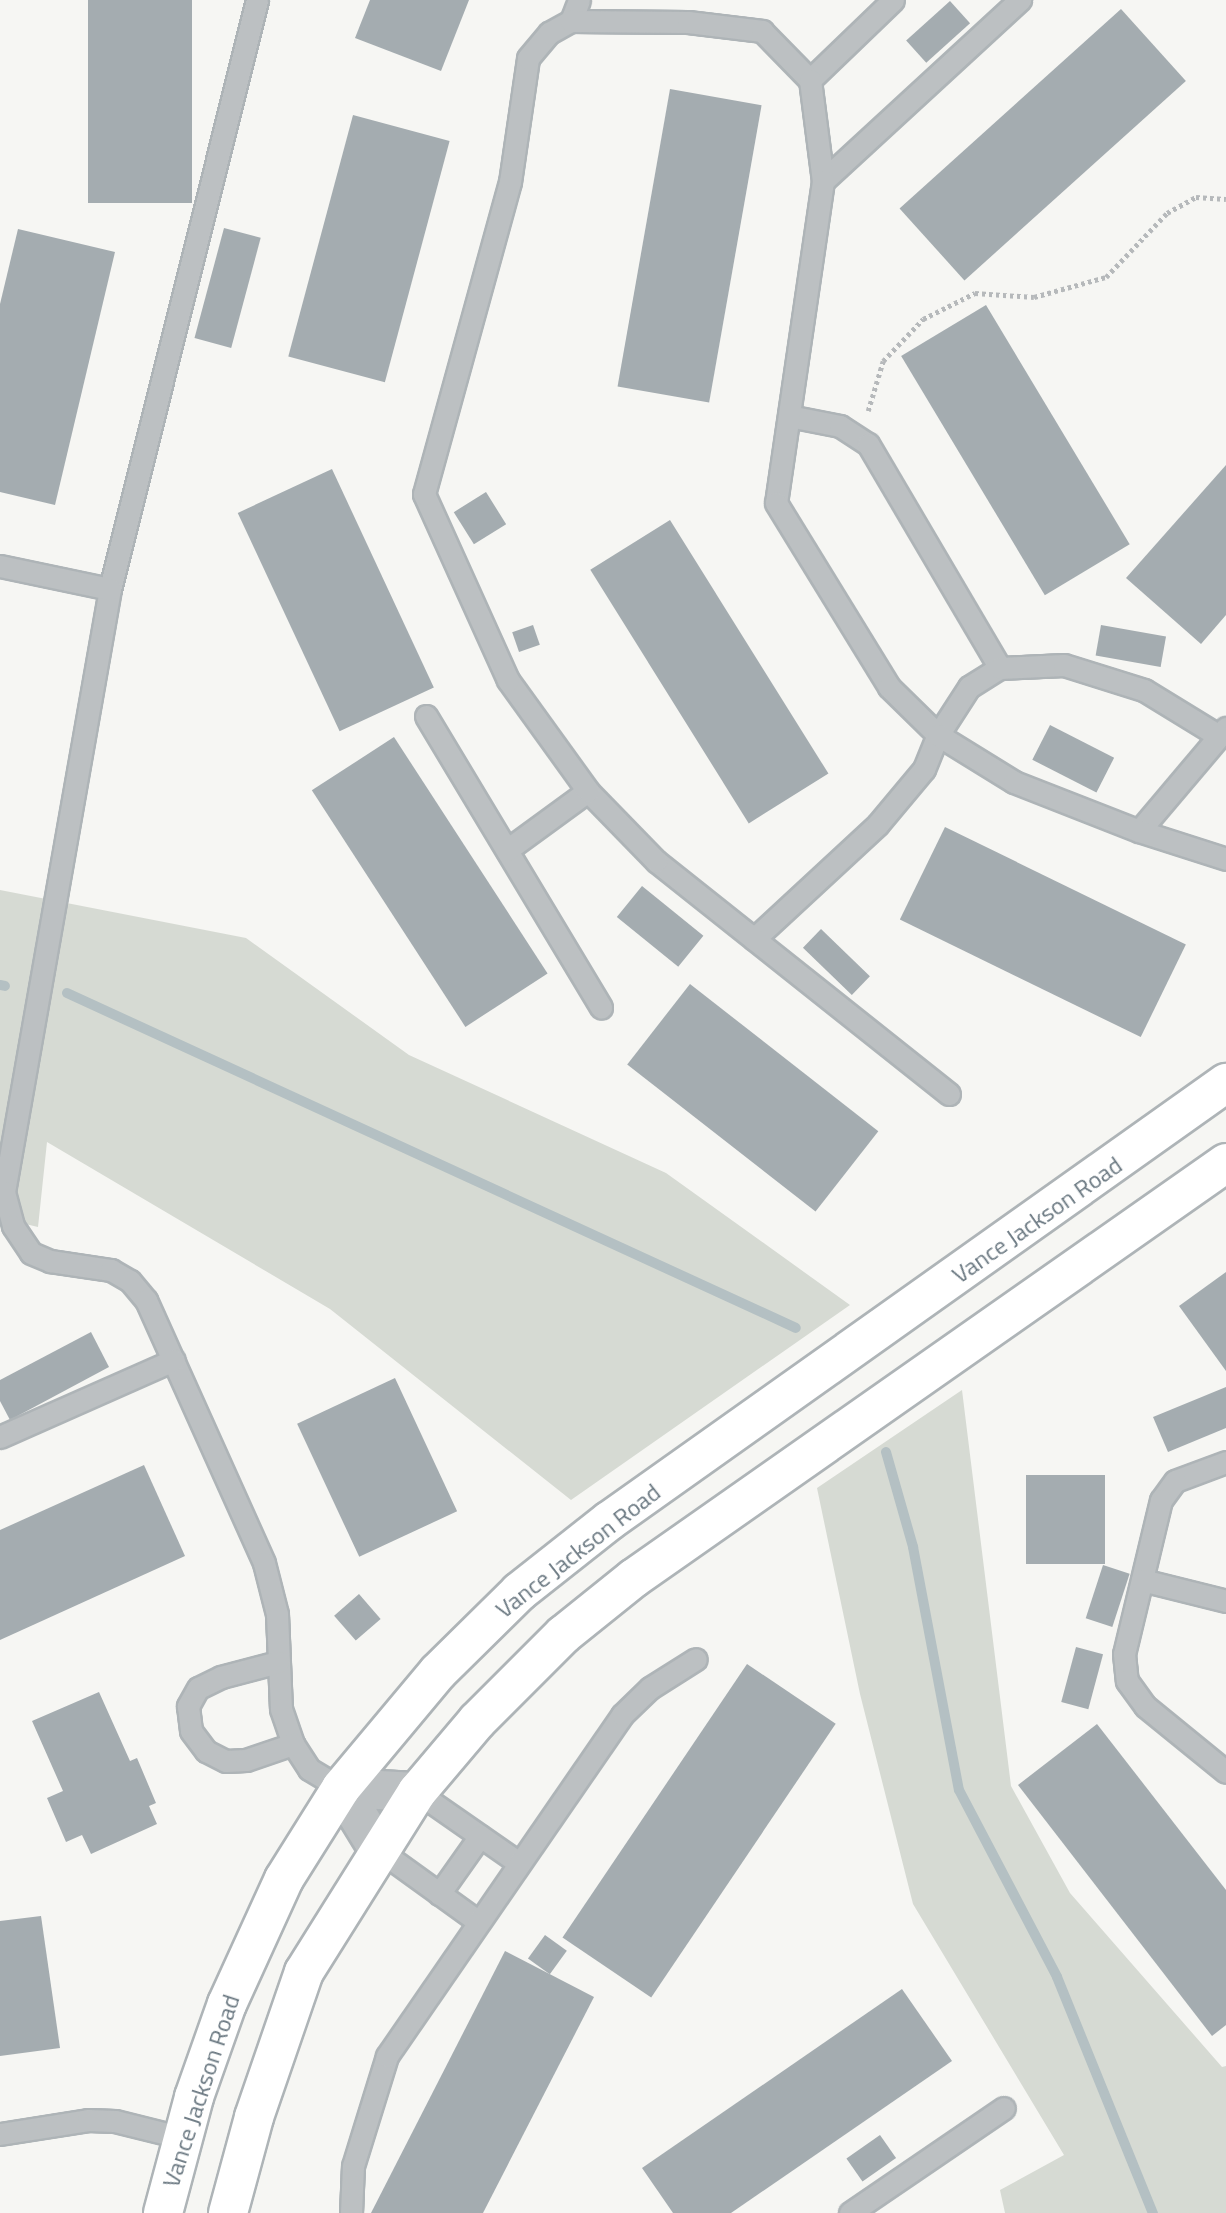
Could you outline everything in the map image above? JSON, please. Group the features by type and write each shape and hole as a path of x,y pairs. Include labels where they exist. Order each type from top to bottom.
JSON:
{"main road":[{"name":"Vance Jackson Road","path":"163,2213 183,2138 226,2004 284,1879 341,1788 438,1672 519,1592 609,1521 1226,1083"},
{"path":"228,2213 254,2117 304,1972 417,1792 477,1721 553,1645 634,1578 1226,1163"}],"street":[{"path":"341,1788 417,1792"},
{"path":"341,1788 379,1850"}],"lane":[{"path":"257,0 110,589 4,1192 13,1226 31,1253 50,1261 111,1270 131,1281 146,1300 264,1563 277,1614 281,1709 293,1744 309,1769 341,1788"},
{"path":"571,21 579,0"},
{"path":"810,79 894,0"},
{"path":"823,181 1020,0"},
{"path":"949,1094 656,861 588,790 508,680 424,494 510,182 528,58 549,33 571,21 688,22 761,32 810,79 823,181 776,503 889,687 937,736 1014,782 1139,831 1226,859"},
{"path":"789,416 840,426 868,444 999,668"},
{"path":"0,566 110,589"},
{"path":"754,939 878,824 924,769 937,736 969,687 999,668 1064,665 1144,690 1223,732 1139,831"},
{"path":"426,716 601,1007"},
{"path":"507,850 588,790"},
{"path":"0,1437 174,1360"},
{"path":"1226,1462 1175,1481 1161,1500 1124,1654 1127,1681 1145,1706 1226,1772"},
{"path":"1142,1580 1226,1601"},
{"path":"351,2213 353,2166 387,2056 621,1715 650,1688 696,1660"},
{"path":"278,1662 221,1676 198,1688 188,1706 191,1731 206,1751 226,1761 246,1760 293,1744"},
{"path":"417,1792 519,1863"},
{"path":"439,1894 480,1836"},
{"path":"379,1850 479,1922"},
{"path":"850,2213 1004,2108"},
{"path":"0,2134 88,2120 115,2121 183,2138"}],"path":[{"path":"860,439 883,361 923,319 975,293 1034,297 1105,276 1167,213 1196,197 1226,199"}],"shaded area":[{"path":"0,890 246,938 409,1055 666,1173 850,1305 571,1500 330,1309 47,1142 38,1227 0,1218"},
{"path":"962,1390 1011,1786 1070,1893 1222,2067 1226,2066 1226,2213 1005,2213 1000,2190 1064,2155 913,1904 860,1694 817,1488"}],"building":[{"path":"88,0 192,0 192,203 88,203"},
{"path":"370,0 469,0 441,71 355,38"},
{"path":"950,1 970,23 926,63 906,40"},
{"path":"1121,9 1186,81 964,280 900,208"},
{"path":"670,89 762,105 709,403 618,386"},
{"path":"353,115 450,141 385,382 288,356"},
{"path":"224,228 261,238 231,348 194,338"},
{"path":"18,229 115,252 55,505 0,492 0,304"},
{"path":"986,305 1130,544 1045,595 901,356"},
{"path":"1226,465 1226,615 1201,644 1126,578"},
{"path":"332,469 434,687 340,731 238,513"},
{"path":"486,492 506,524 474,544 454,512"},
{"path":"670,520 828,774 749,823 590,570"},
{"path":"533,625 540,645 519,652 512,632"},
{"path":"1101,625 1166,636 1161,667 1096,656"},
{"path":"1050,725 1114,758 1096,792 1032,760"},
{"path":"394,737 548,974 465,1027 312,790"},
{"path":"945,827 1186,944 1141,1037 900,920"},
{"path":"642,886 703,936 678,967 617,917"},
{"path":"821,929 870,976 852,995 803,948"},
{"path":"690,984 878,1131 816,1212 627,1064"},
{"path":"1226,1272 1226,1371 1179,1306"},
{"path":"91,1332 109,1367 10,1420 0,1401 0,1380"},
{"path":"395,1378 457,1511 359,1557 297,1424"},
{"path":"1226,1387 1226,1428 1168,1452 1153,1417"},
{"path":"144,1465 185,1556 0,1640 0,1530"},
{"path":"1026,1475 1105,1475 1105,1564 1026,1564"},
{"path":"1103,1565 1130,1574 1112,1627 1086,1618"},
{"path":"359,1594 381,1619 356,1641 334,1616"},
{"path":"1076,1647 1103,1654 1088,1709 1061,1702"},
{"path":"747,1664 836,1724 651,1997 562,1938"},
{"path":"99,1692 130,1761 137,1758 156,1803 149,1806 157,1824 91,1854 82,1835 66,1842 47,1798 63,1791 32,1721"},
{"path":"1097,1724 1226,1890 1226,2025 1212,2036 1018,1785"},
{"path":"41,1916 60,2048 0,2056 0,1921"},
{"path":"545,1935 567,1951 550,1974 528,1958"},
{"path":"505,1951 594,1997 483,2213 371,2213"},
{"path":"902,1989 952,2061 731,2213 673,2213 642,2168"},
{"path":"880,2135 896,2158 862,2181 846,2159"}],"waterway":[{"path":"0,985 5,986"},
{"path":"67,993 796,1328"},
{"path":"886,1452 913,1547 959,1790 1057,1977 1153,2213"}]}
